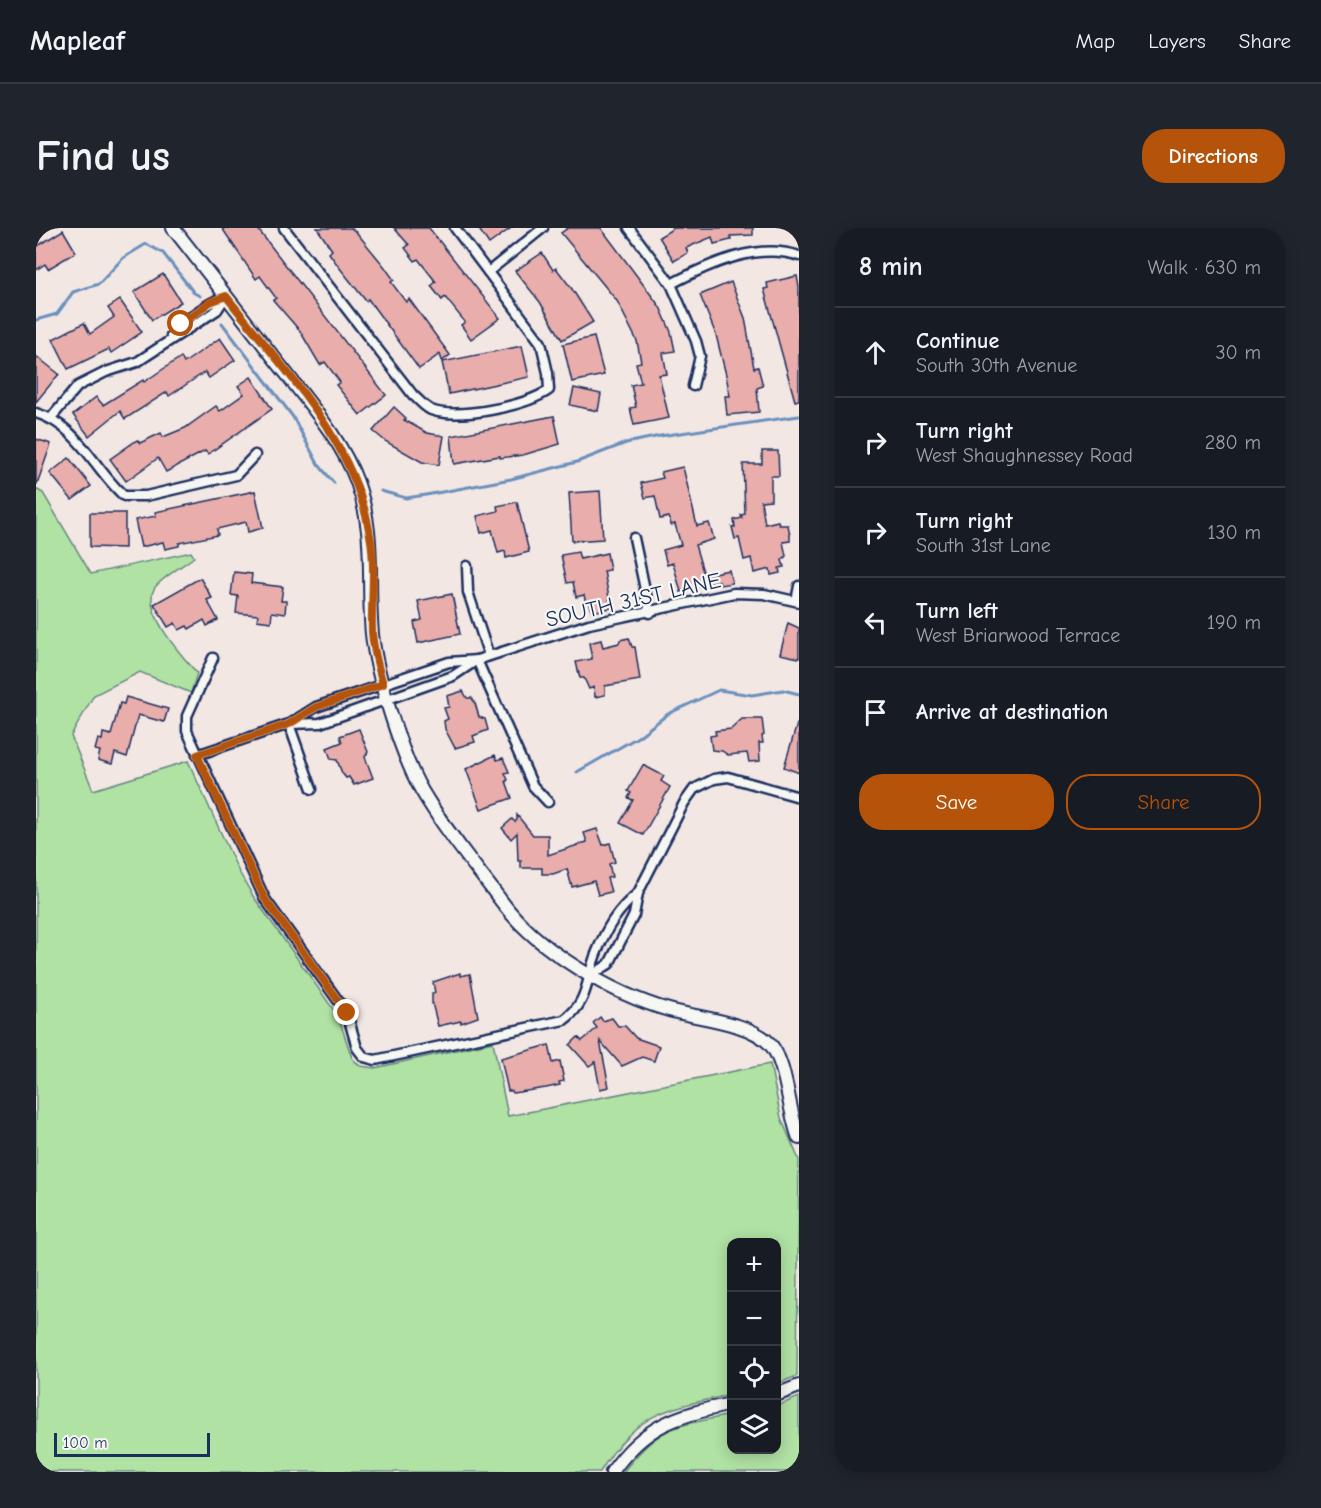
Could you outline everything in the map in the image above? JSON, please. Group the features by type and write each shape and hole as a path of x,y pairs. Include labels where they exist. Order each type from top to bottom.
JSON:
{"street":[{"path":"173,228 330,431 357,481 371,538 372,633 383,684 409,763 424,794 504,906 534,937 592,975 641,1001 757,1033 777,1053 790,1113 799,1138"},
{"path":"284,228 413,395 429,409 452,415 535,400 549,390 548,373 541,344 455,228"},
{"path":"488,272 543,228"},
{"path":"629,228 671,284 700,356 693,386"},
{"path":"671,284 702,268 772,250 799,256"},
{"path":"51,418 78,386 106,372 128,367 169,339 189,317 210,302 226,296"},
{"path":"36,413 51,418 86,449 113,486 124,496 146,496 236,475 255,455"},
{"path":"634,538 650,613"},
{"path":"467,566 468,592 489,656"},
{"path":"797,602 799,586"},
{"name":"SOUTH 31ST LANE","path":"197,755 289,724 316,707 383,684 449,662 477,660 589,624 749,592 797,602"},
{"path":"213,658 185,725 265,899 347,1013 357,1048 364,1057 375,1060 558,1023 571,1015 579,1004 592,975 595,957 614,918 620,908 638,893"},
{"path":"477,660 533,786 548,802"},
{"name":"SOUTH 31ST LANE","path":"289,724 320,723 453,676 477,660"},
{"path":"425,670 430,684"},
{"path":"336,700 341,715"},
{"path":"289,724 312,789"},
{"path":"592,975 609,964 634,915 638,893 684,803 694,789 704,782 729,777 799,797"},
{"path":"781,1393 799,1386"},
{"path":"612,1472 636,1442 659,1425 698,1411 727,1405"}],"green space":[{"path":"36,489 43,493 91,574 191,552 194,557 156,585 152,599 154,610 166,634 197,673 191,693 140,672 94,695 71,736 93,790 188,761 238,870 253,896 338,1016 352,1058 360,1066 375,1068 493,1042 508,1116 770,1064 781,1118 799,1160 797,1376 781,1382 781,1238 727,1238 727,1396 671,1409 655,1416 627,1436 600,1472 36,1472"},
{"path":"799,1397 799,1472 623,1472 648,1445 670,1430 682,1425 727,1416 727,1454 781,1454 781,1404"}],"building":[{"path":"222,228 257,228 386,395 360,415 336,385 340,382 325,362 320,365 300,331 273,300 276,298 260,276 256,279"},
{"path":"317,228 351,228 357,233 394,280 391,282 406,302 409,299 450,355 442,361 440,354 419,369 368,299 366,301 339,267 329,253 332,250"},
{"path":"394,228 429,228 500,318 471,339 461,325 465,322 445,297 442,300 431,286 436,282 418,259 415,261 405,248 409,245"},
{"path":"478,228 511,228 489,244"},
{"path":"568,228 601,228 660,307 671,332 675,351 663,353 667,374 659,375 669,418 634,425 630,408 636,407 631,385 641,383 636,363 641,362 637,341 617,301 561,233"},
{"path":"674,228 753,228 753,235 730,236 731,240 714,244 712,237 686,248 688,253 674,261 659,237"},
{"path":"63,230 76,252 48,269 45,264 36,270 36,247"},
{"path":"542,253 553,270 556,268 572,289 593,322 562,340 540,302 515,271"},
{"path":"163,274 181,302 152,320 134,292"},
{"path":"797,276 799,287 799,400 795,401 764,289 768,288 767,283"},
{"path":"731,282 745,318 754,368 758,367 763,386 757,388 759,412 727,415 725,396 730,396 726,375 716,335 700,295"},
{"path":"120,300 142,332 111,353 109,349 68,369 53,339 84,323 90,334 114,317 108,308"},
{"path":"594,337 604,375 572,382 563,344"},
{"path":"220,338 235,360 209,378 205,372 169,396 167,392 125,419 120,411 89,436 73,415 96,397 103,405 143,380 144,382 181,357 184,363"},
{"path":"522,346 529,377 449,394 442,362"},
{"path":"36,356 59,374 36,402"},
{"path":"251,377 272,409 208,454 205,451 166,472 158,458 126,481 110,459 137,440 140,443 161,433 163,437 185,428 216,406 220,411 244,394 238,386"},
{"path":"574,388 601,394 598,411 570,405"},
{"path":"394,407 406,418 404,420 427,433 444,436 439,465 422,462 385,441 373,431"},
{"path":"554,416 560,444 523,455 500,458 500,456 454,464 451,436"},
{"path":"36,439 51,444 37,484 36,484"},
{"path":"762,451 778,451 779,476 771,476 771,500 761,501 765,524 778,521 779,525 788,525 790,535 790,541 783,542 786,556 782,560 784,567 779,568 780,573 771,575 770,569 754,573 751,558 744,560 739,538 735,539 732,527 735,527 734,520 742,518 741,515 745,514 743,464 762,464"},
{"path":"69,458 91,486 72,500 50,473"},
{"path":"683,467 697,526 709,523 714,539 695,545 704,575 729,570 732,583 720,585 719,581 681,592 673,563 667,565 663,550 681,545 675,524 671,525 669,517 660,519 655,496 645,498 641,483 663,478 661,472"},
{"path":"255,491 263,528 248,532 246,522 217,529 218,535 179,543 179,546 165,549 163,542 141,547 135,520 156,516 155,512"},
{"path":"600,491 603,539 572,541 569,493"},
{"path":"517,502 529,552 506,558 505,551 498,553 492,530 481,533 477,516 498,511 497,506"},
{"path":"90,513 125,513 125,548 90,547"},
{"path":"578,552 580,559 607,553 610,570 604,571 611,608 592,612 590,603 586,603 584,595 576,597 573,582 567,583 561,555"},
{"path":"234,572 252,574 251,583 283,587 281,601 286,601 285,614 272,612 271,622 257,620 258,615 236,613 238,596 231,595"},
{"path":"200,578 212,598 207,600 218,620 207,626 204,620 189,629 187,626 179,630 175,623 168,627 154,604"},
{"path":"452,594 460,634 418,643 414,622 422,620 418,601"},
{"path":"788,623 799,628 799,658 780,654"},
{"path":"629,638 632,647 635,647 640,680 605,686 605,695 595,697 594,687 589,689 584,678 580,678 576,662 592,659 589,643 601,640 603,647"},
{"path":"463,691 467,698 472,698 479,717 485,719 488,730 473,736 475,742 455,748 445,729 444,721 448,719 444,708 449,707 447,696"},
{"path":"126,697 168,709 164,722 138,715 127,757 115,753 112,764 98,760 100,751 95,750 98,739 102,740 103,733 111,735 120,703 124,704"},
{"path":"742,719 762,719 764,735 762,736 763,743 759,743 760,761 749,762 747,753 728,755 722,751 712,750 710,736 716,735 715,731 731,729"},
{"path":"797,724 799,725 799,773 784,767"},
{"path":"359,729 368,752 365,757 373,778 354,785 349,777 346,778 342,773 337,760 331,759 327,748 342,742 340,736"},
{"path":"495,755 497,760 503,758 509,772 505,773 512,798 481,809 466,769"},
{"path":"643,765 664,776 661,781 670,787 643,835 620,823 633,800 628,798 631,793 628,791"},
{"path":"517,815 533,835 548,835 548,855 587,842 584,833 597,829 603,845 610,843 615,862 609,864 612,877 607,878 611,892 598,895 594,881 572,887 567,869 553,874 542,874 542,868 521,868 521,861 518,861 517,833 511,839 502,828 512,819 515,822"},
{"path":"460,973 460,976 470,974 478,1017 461,1023 461,1021 438,1026 432,1003 432,993 435,993 433,982"},
{"path":"600,1017 603,1021 612,1018 618,1026 625,1026 636,1038 659,1046 654,1061 642,1057 622,1066 600,1041 609,1087 600,1089 595,1062 589,1066 570,1045 578,1037 582,1041 597,1028 593,1023"},
{"path":"549,1045 553,1063 560,1061 564,1081 559,1082 560,1085 546,1088 513,1093 508,1091 501,1058"}],"waterway":[{"path":"36,320 57,314 73,292 99,284 123,258 146,244 163,253 194,293 200,296"},
{"path":"222,323 293,417 318,464 334,483"},
{"path":"381,491 406,498 426,495 511,479 577,462 626,443 799,416"},
{"path":"577,772 638,737 668,714 719,690 752,695 783,690 799,694"}],"route":[{"path":"181,324 210,302 226,296 338,443 357,481 368,521 372,551 372,633 383,684 316,707 289,724 197,755 265,899 347,1013"}]}
